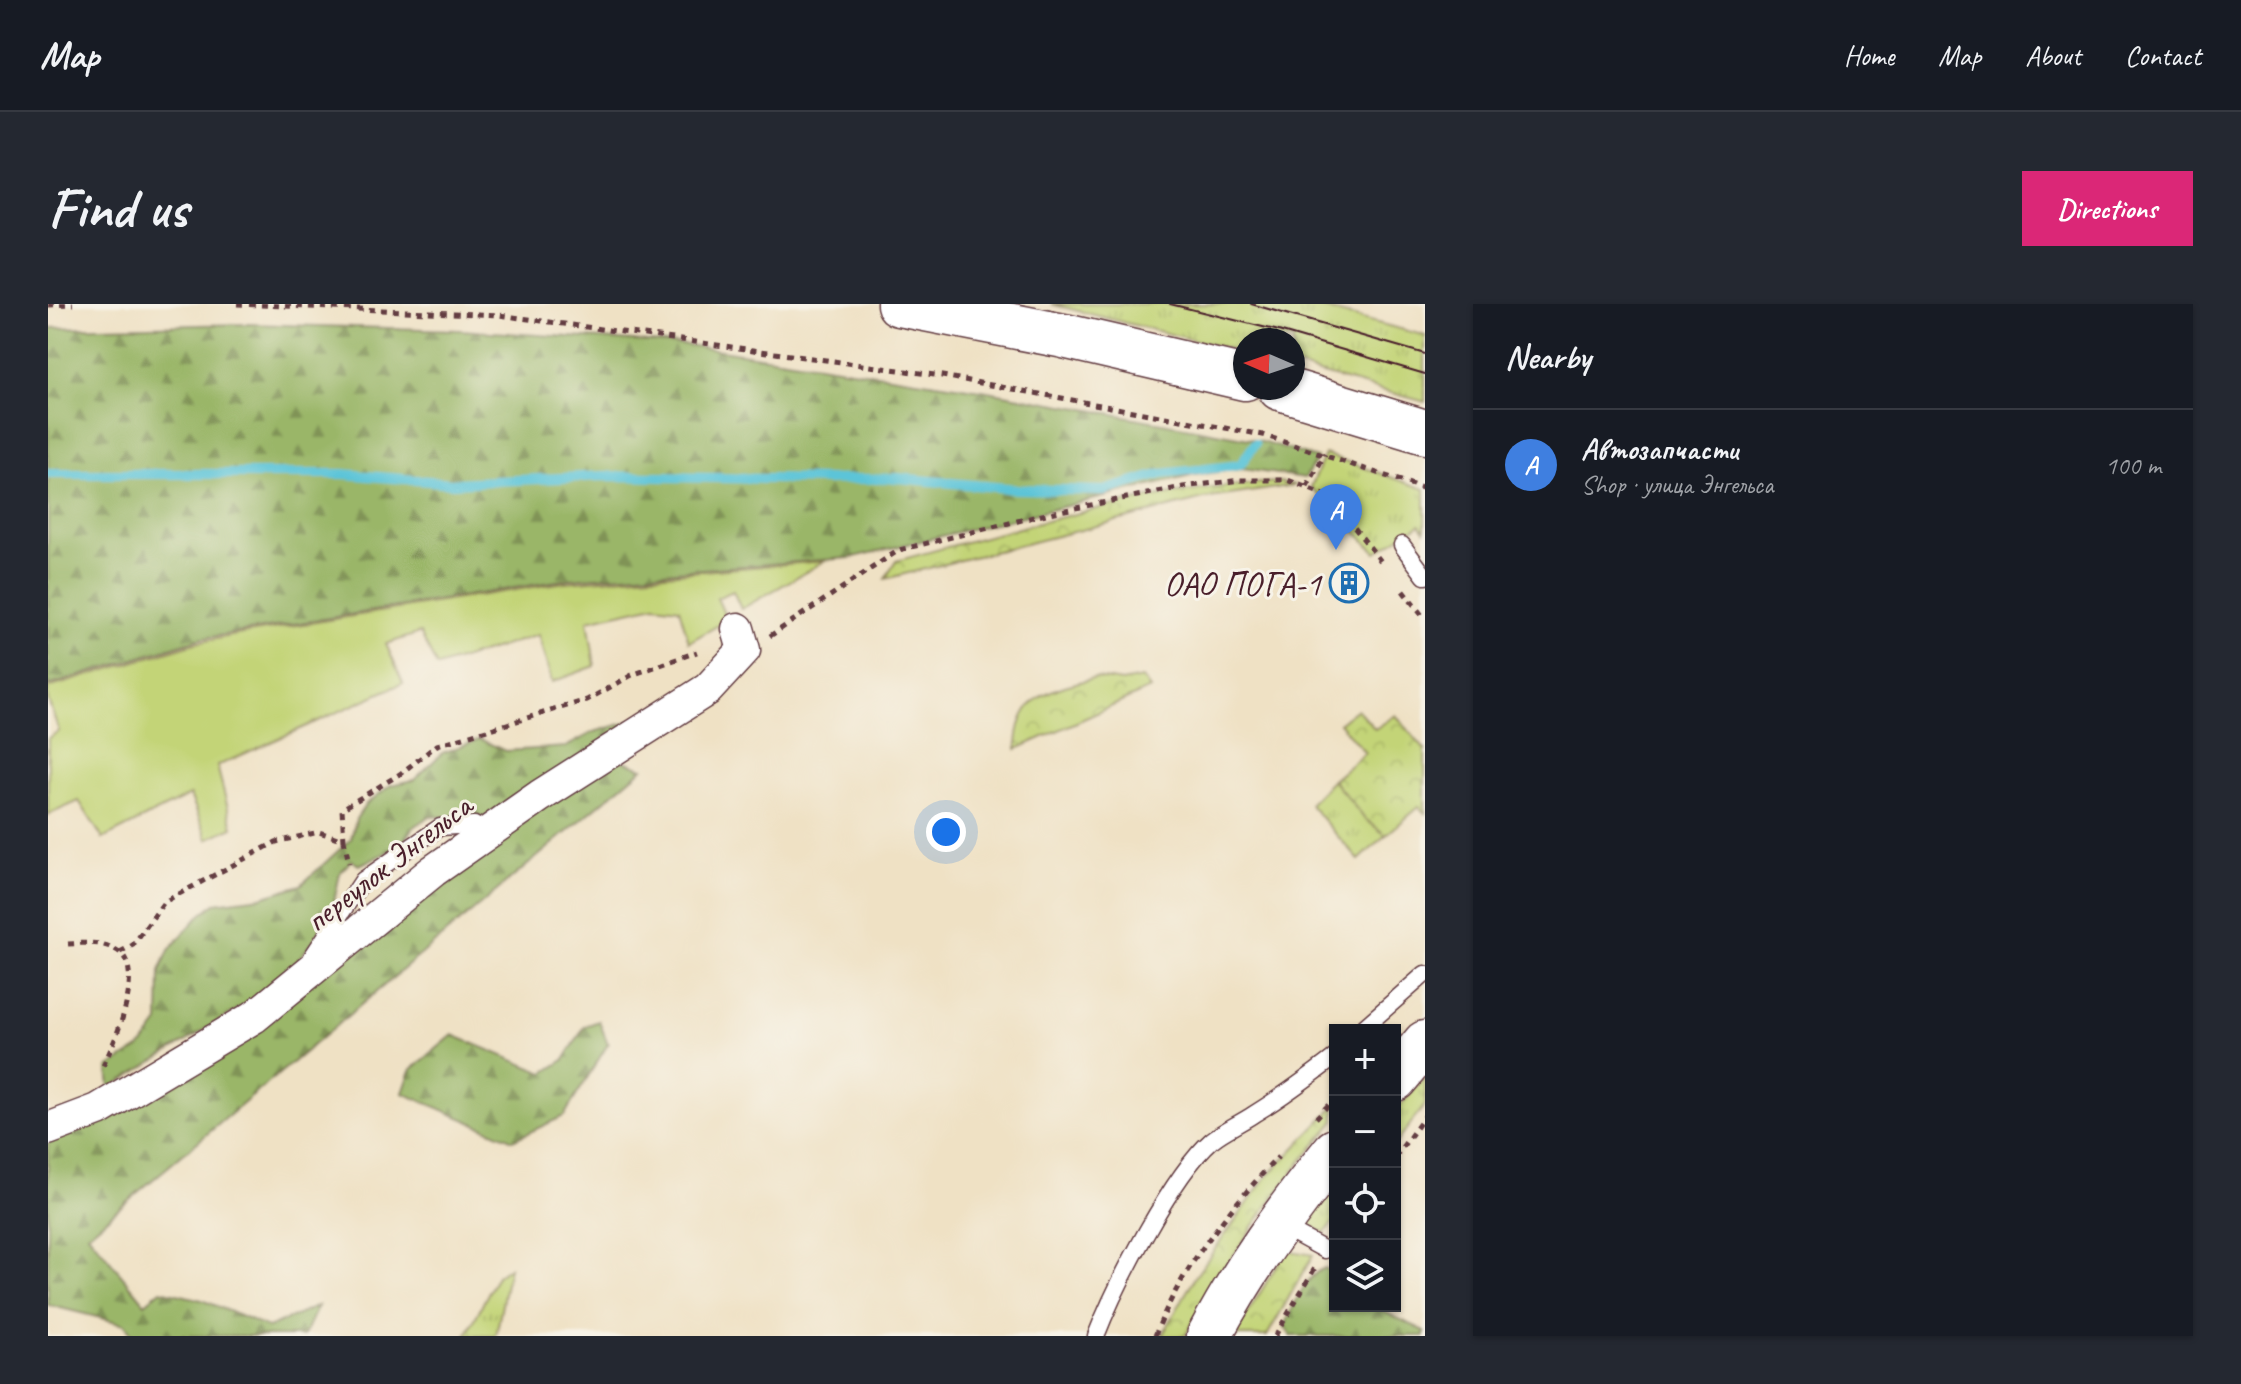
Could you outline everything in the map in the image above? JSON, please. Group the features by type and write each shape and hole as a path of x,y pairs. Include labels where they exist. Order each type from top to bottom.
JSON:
{"main road":[{"path":"899,304 1064,336 1233,375"},
{"path":"1305,396 1425,432"},
{"path":"1401,1072 1425,1043"},
{"path":"1209,1336 1237,1283 1277,1224 1324,1136"}],"street":[{"name":"переулок Энгельса","path":"60,1125 98,1110 254,1017 433,871 663,715 708,689 741,639"}],"lane":[{"path":"1402,545 1425,576"},
{"path":"287,991 363,880 440,827 474,825 480,838"},
{"path":"1368,1024 1425,974"},
{"path":"1096,1336 1113,1293 1170,1197 1204,1150 1218,1136 1270,1105 1329,1061"},
{"path":"1277,1224 1325,1250"}],"path":[{"path":"48,305 73,304"},
{"path":"237,304 499,315 942,376 1263,435 1425,489"},
{"path":"1307,487 1325,454"},
{"path":"347,904 350,868 342,809 400,774 437,745 587,700 632,675 795,622 899,550 1050,513 1183,487 1288,480 1331,498 1386,569"},
{"path":"1395,581 1425,619"},
{"path":"120,952 133,945 164,902 276,842 319,832 344,840"},
{"path":"60,1125 117,1039 126,1006 128,966 120,952 97,942 68,944"},
{"path":"1401,1149 1425,1116"},
{"path":"1155,1336 1194,1260 1250,1187 1282,1153"},
{"path":"1275,1336 1325,1250"}],"green space":[{"path":"1051,304 1305,304 1425,336 1425,402 1305,369 1305,328 1233,328 1233,350"},
{"path":"248,324 459,330 681,344 982,390 1255,440 1317,458 1305,478 1242,469 1195,475 850,558 570,579 199,639 48,686 48,328"},
{"path":"1325,454 1425,489 1425,530 1420,524 1376,552 1311,487"},
{"path":"1279,482 1296,485 1204,499 885,579 896,561 1086,511 1182,493"},
{"path":"825,561 741,609 733,591 717,598 727,620 689,642 679,608 655,605 588,620 595,666 552,682 538,635 437,667 420,633 386,644 403,683 217,766 233,827 208,839 190,795 103,839 79,801 48,815 48,738 59,731 48,700 48,688 195,643 242,634 565,582"},
{"path":"1096,678 1122,682 1142,678 1150,689 1017,749 1023,717 1040,697"},
{"path":"1357,709 1375,729 1396,715 1425,750 1425,813 1419,807 1386,835 1364,818 1333,780 1365,753 1339,723"},
{"path":"636,720 482,820 429,816 413,828 402,846 359,865 351,860 340,873 334,902 315,939 276,986 110,1088 108,1068 141,1047 159,1023 160,971 169,950 215,903 261,897 301,885 351,839 356,819 366,804 391,785 414,780 442,753 480,739 505,751 566,747 594,732"},
{"path":"613,757 643,768 88,1234 145,1303 161,1290 202,1300 268,1328 318,1306 304,1336 133,1336 125,1324 48,1305 48,1143"},
{"path":"1333,780 1364,818 1386,835 1359,860 1309,804"},
{"path":"599,1021 608,1044 564,1116 513,1140 403,1093 411,1070 453,1035 544,1073 564,1060 585,1026"},
{"path":"1425,1077 1425,1105 1401,1136 1401,1105"},
{"path":"1329,1112 1329,1128 1254,1224 1185,1336 1162,1336 1195,1277 1266,1178"},
{"path":"1329,1191 1329,1228 1325,1233 1304,1223"},
{"path":"1286,1250 1313,1255 1267,1336 1234,1336"},
{"path":"509,1267 496,1336 466,1336 497,1276"},
{"path":"1325,1268 1329,1271 1329,1312 1385,1312 1425,1331 1425,1336 1291,1336 1285,1327 1306,1284"}],"waterway":[{"path":"48,474 343,474 453,483 604,476 828,480 898,478 1017,489 1104,491 1162,474 1240,465 1255,444"}],"tram line":[{"path":"1170,304 1275,330 1425,374"},
{"path":"1251,304 1425,354"}],"place":[{"name":"Автозапчасти","path":"1336,550"},
{"name":"ОАО ПОГА-1","path":"1349,583"}]}
